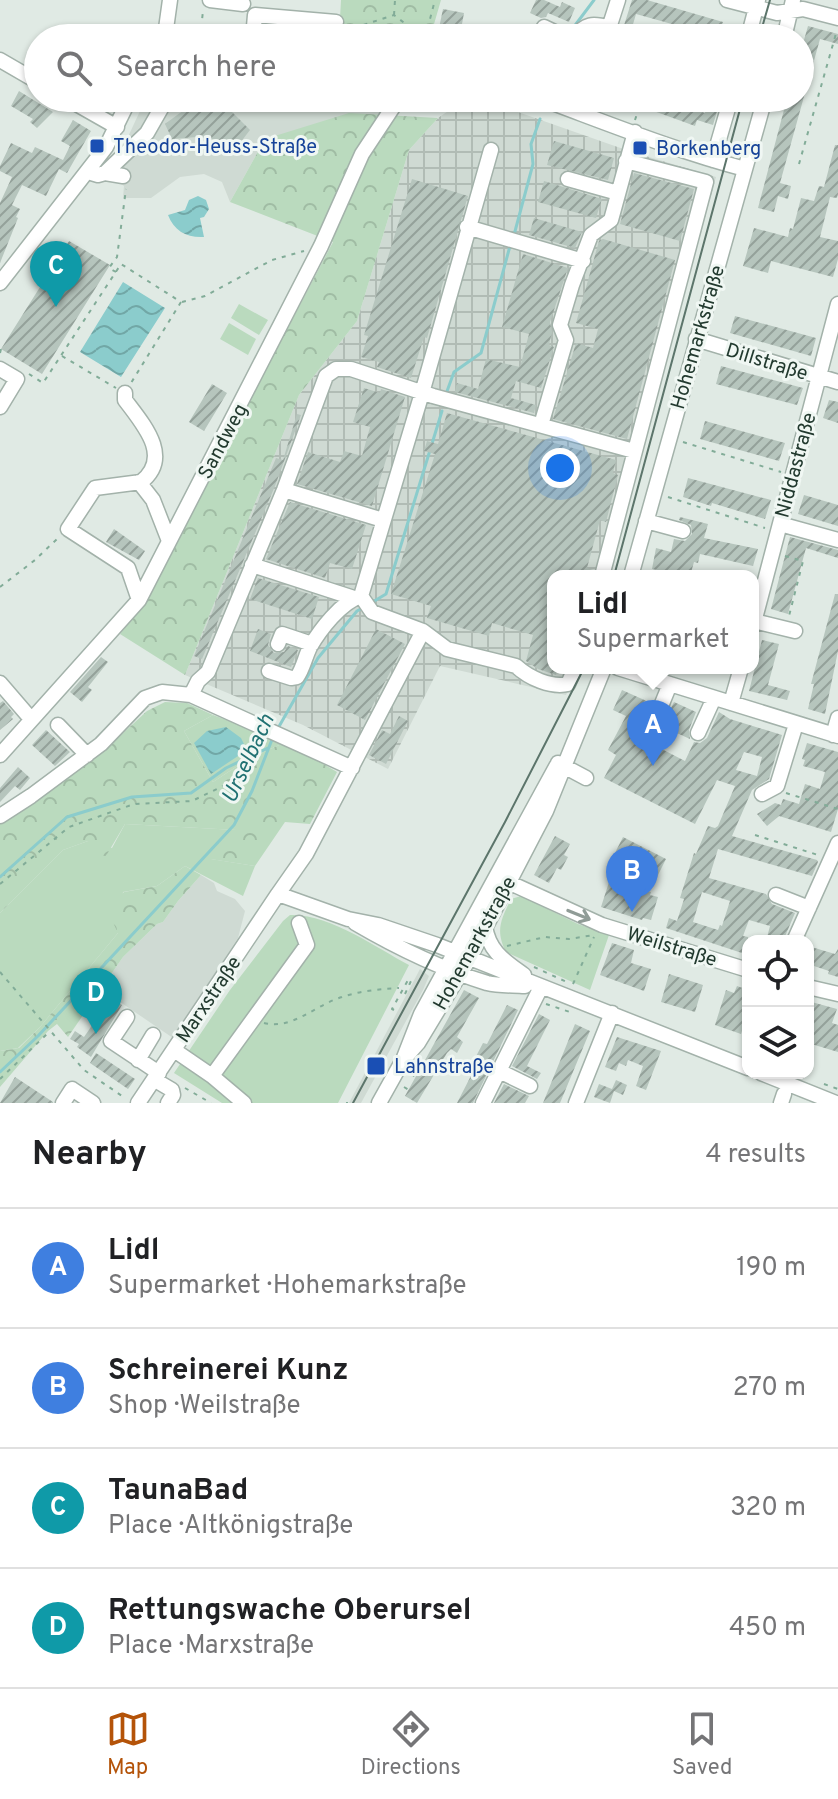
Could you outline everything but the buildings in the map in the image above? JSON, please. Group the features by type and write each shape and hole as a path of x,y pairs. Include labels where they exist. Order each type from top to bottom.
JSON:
{"street":[{"path":"167,24 170,0"},
{"path":"210,0 243,4"},
{"path":"610,24 618,0"},
{"path":"727,0 757,4 777,13 791,6 838,18"},
{"path":"752,24 757,4"},
{"path":"254,24 255,15 336,22"},
{"path":"0,60 24,74"},
{"path":"91,112 117,127"},
{"path":"0,283 88,172 106,147 124,112"},
{"path":"105,173 147,133 159,112"},
{"name":"Sandweg","path":"0,755 139,600 321,246 362,154 390,112"},
{"path":"583,112 653,141 745,169"},
{"path":"713,160 727,112"},
{"name":"Hohemarkstraße","path":"633,570 761,112"},
{"path":"541,425 566,340 560,325 572,285 594,231 611,220 635,132"},
{"path":"362,602 491,150"},
{"path":"604,570 706,182 626,161"},
{"path":"88,172 123,176"},
{"path":"568,179 618,193"},
{"path":"467,227 583,261"},
{"name":"Niddastraße","path":"759,605 838,304"},
{"name":"Dillstraße","path":"696,339 838,382"},
{"path":"0,369 17,379 0,407"},
{"path":"191,695 198,681 208,672 284,490 326,376 336,369 351,369 422,393 634,451"},
{"path":"125,393 125,400 154,443 156,456 153,467 148,476 139,482 95,488 68,529 128,568 139,600"},
{"path":"139,482 153,500 169,541"},
{"path":"284,490 383,520"},
{"path":"647,517 681,526"},
{"path":"779,528 838,540"},
{"path":"252,565 362,602 423,631 447,649 516,666 525,674 557,686 568,684 572,674"},
{"path":"269,671 297,677 312,644 338,612 362,602"},
{"path":"759,625 795,631"},
{"name":"Marxstraße","path":"136,1103 306,854 423,631"},
{"path":"278,644 282,634 312,644"},
{"name":"Hohemarkstraße","path":"403,1060 418,1043 561,765 601,674"},
{"path":"638,674 835,735 838,718"},
{"path":"731,703 739,674"},
{"path":"0,683 31,719"},
{"path":"659,711 670,684"},
{"path":"0,816 101,744 145,698 162,692 191,695 352,768"},
{"path":"698,733 714,698"},
{"path":"762,794 777,786 796,724"},
{"path":"58,725 87,755"},
{"path":"561,765 586,778"},
{"name":"Hohemarkstraße","path":"462,956 485,926 546,811 561,765"},
{"path":"797,935 838,843"},
{"name":"Weilstraße","path":"508,882 602,925 742,968"},
{"path":"278,894 348,919 378,925 742,1059"},
{"path":"776,895 809,908"},
{"path":"348,919 373,935 489,983 541,987"},
{"path":"212,1076 307,945 299,923"},
{"path":"485,926 487,939 498,956 541,987"},
{"name":"Hohemarkstraße","path":"379,1103 403,1060 421,1014 454,970"},
{"path":"483,1103 541,987"},
{"path":"814,988 838,994"},
{"path":"576,1103 612,1013"},
{"path":"127,1017 111,1041 157,1076 170,1096"},
{"path":"138,1060 153,1035"},
{"path":"174,1050 244,1103"},
{"path":"499,1071 530,1086"},
{"path":"776,1079 836,1103"},
{"path":"63,1103 72,1089 93,1103"}],"path":[{"path":"202,24 204,7 210,0"},
{"path":"394,15 395,0"},
{"path":"429,24 435,0"},
{"path":"366,24 394,15"},
{"path":"394,15 406,24"},
{"path":"814,111 838,25"},
{"path":"635,132 637,112"},
{"path":"799,164 814,112"},
{"path":"116,272 109,268 117,257 125,198 123,176"},
{"path":"62,356 125,393 181,302 205,296 272,260 321,246"},
{"path":"38,380 43,383 121,264 181,302"},
{"path":"683,442 793,475"},
{"path":"668,497 779,528"},
{"path":"0,587 68,529"},
{"path":"773,552 803,561 789,616"},
{"path":"0,884 69,827 134,804 192,801 223,786"},
{"path":"777,786 781,792 838,809"},
{"path":"755,835 831,859"},
{"path":"504,947 545,937 569,939 594,936 573,984"},
{"path":"527,964 582,988"},
{"path":"0,972 84,1070 136,1103"},
{"path":"394,1010 408,980"},
{"path":"405,994 411,981 414,983"},
{"path":"253,1020 278,1026 341,997 399,988"},
{"path":"0,1079 49,1030"},
{"path":"411,1074 416,1077"},
{"path":"404,1087 409,1090"},
{"path":"170,1096 186,1088 211,1103"}],"shaded area":[{"path":"140,112 385,112 265,139 230,202 222,182 204,174 180,177 151,198 123,198 124,186 108,180"},
{"path":"447,112 518,112 629,151 716,177 610,570 547,570 547,674 576,674 566,695 440,666 388,769 303,725 185,675 299,395 357,321 409,150"},
{"path":"201,875 214,883 217,891 235,899 245,911 238,938 173,1038 101,989 123,957 157,924 163,922"},
{"path":"420,969 429,976 423,990 361,1103 349,1103"}],"green space":[{"path":"341,0 441,0 434,24 340,24"},
{"path":"349,113 438,118 409,150 357,321 299,395 185,675 120,634 143,604 333,242 230,202 265,139"},
{"path":"239,304 268,320 259,335 231,318"},
{"path":"229,323 256,339 248,355 220,339"},
{"path":"165,702 187,703 213,715 184,731 213,782 248,759 286,742 337,772 310,824 285,822 255,866 210,859 236,830 125,824 106,856 93,855 88,841 63,850 0,913 0,824 107,748 147,711"},
{"path":"213,715 286,742 248,759 213,782 184,731"},
{"path":"125,824 237,830 211,859 255,866 243,896 185,866 157,886 123,892 118,933 40,1027 18,1048 0,1051 0,913 63,850 88,841 112,848"},
{"path":"185,866 201,875 163,922 157,924 123,957 68,1037 57,1024 0,1087 0,1051 19,1048 40,1027 118,933 110,916 113,902 124,892 157,886"},
{"path":"521,896 578,924 609,935 590,990 506,952 500,931 502,919 511,899"},
{"path":"290,915 336,925 409,965 338,1103 222,1103 174,1073 230,990"}],"water":[{"path":"198,196 206,200 209,209 200,218 204,237 182,232 168,215 185,210 189,200"},
{"path":"123,282 165,308 121,377 80,352"},
{"path":"226,727 241,738 247,750 211,774 194,743 207,731"}],"waterway":[{"name":"Urselbach","path":"576,24 594,0"},
{"name":"Urselbach","path":"514,235 533,164 531,144 540,119"},
{"name":"Urselbach","path":"446,394 454,372 481,353 510,246"},
{"name":"Urselbach","path":"371,603 386,594 442,411"},
{"name":"Urselbach","path":"277,730 318,658 357,611 364,607"},
{"name":"Urselbach","path":"0,1072 38,1036 234,825 252,791 273,737"},
{"path":"0,877 67,817 132,797 191,793 226,768 268,748"}],"tram line":[{"path":"763,24 770,0"},
{"path":"616,570 739,112"},
{"path":"353,1103 581,674"}],"place":[{"name":"Theodor-Heuss-Straße","path":"97,146"},
{"name":"Borkenberg","path":"640,148"},
{"name":"TaunaBad","path":"56,307"},
{"name":"Lidl","path":"653,766"},
{"name":"Schreinerei Kunz","path":"632,912"},
{"name":"Rettungswache Oberursel","path":"96,1034"},
{"name":"Lahnstraße","path":"376,1066"}]}
